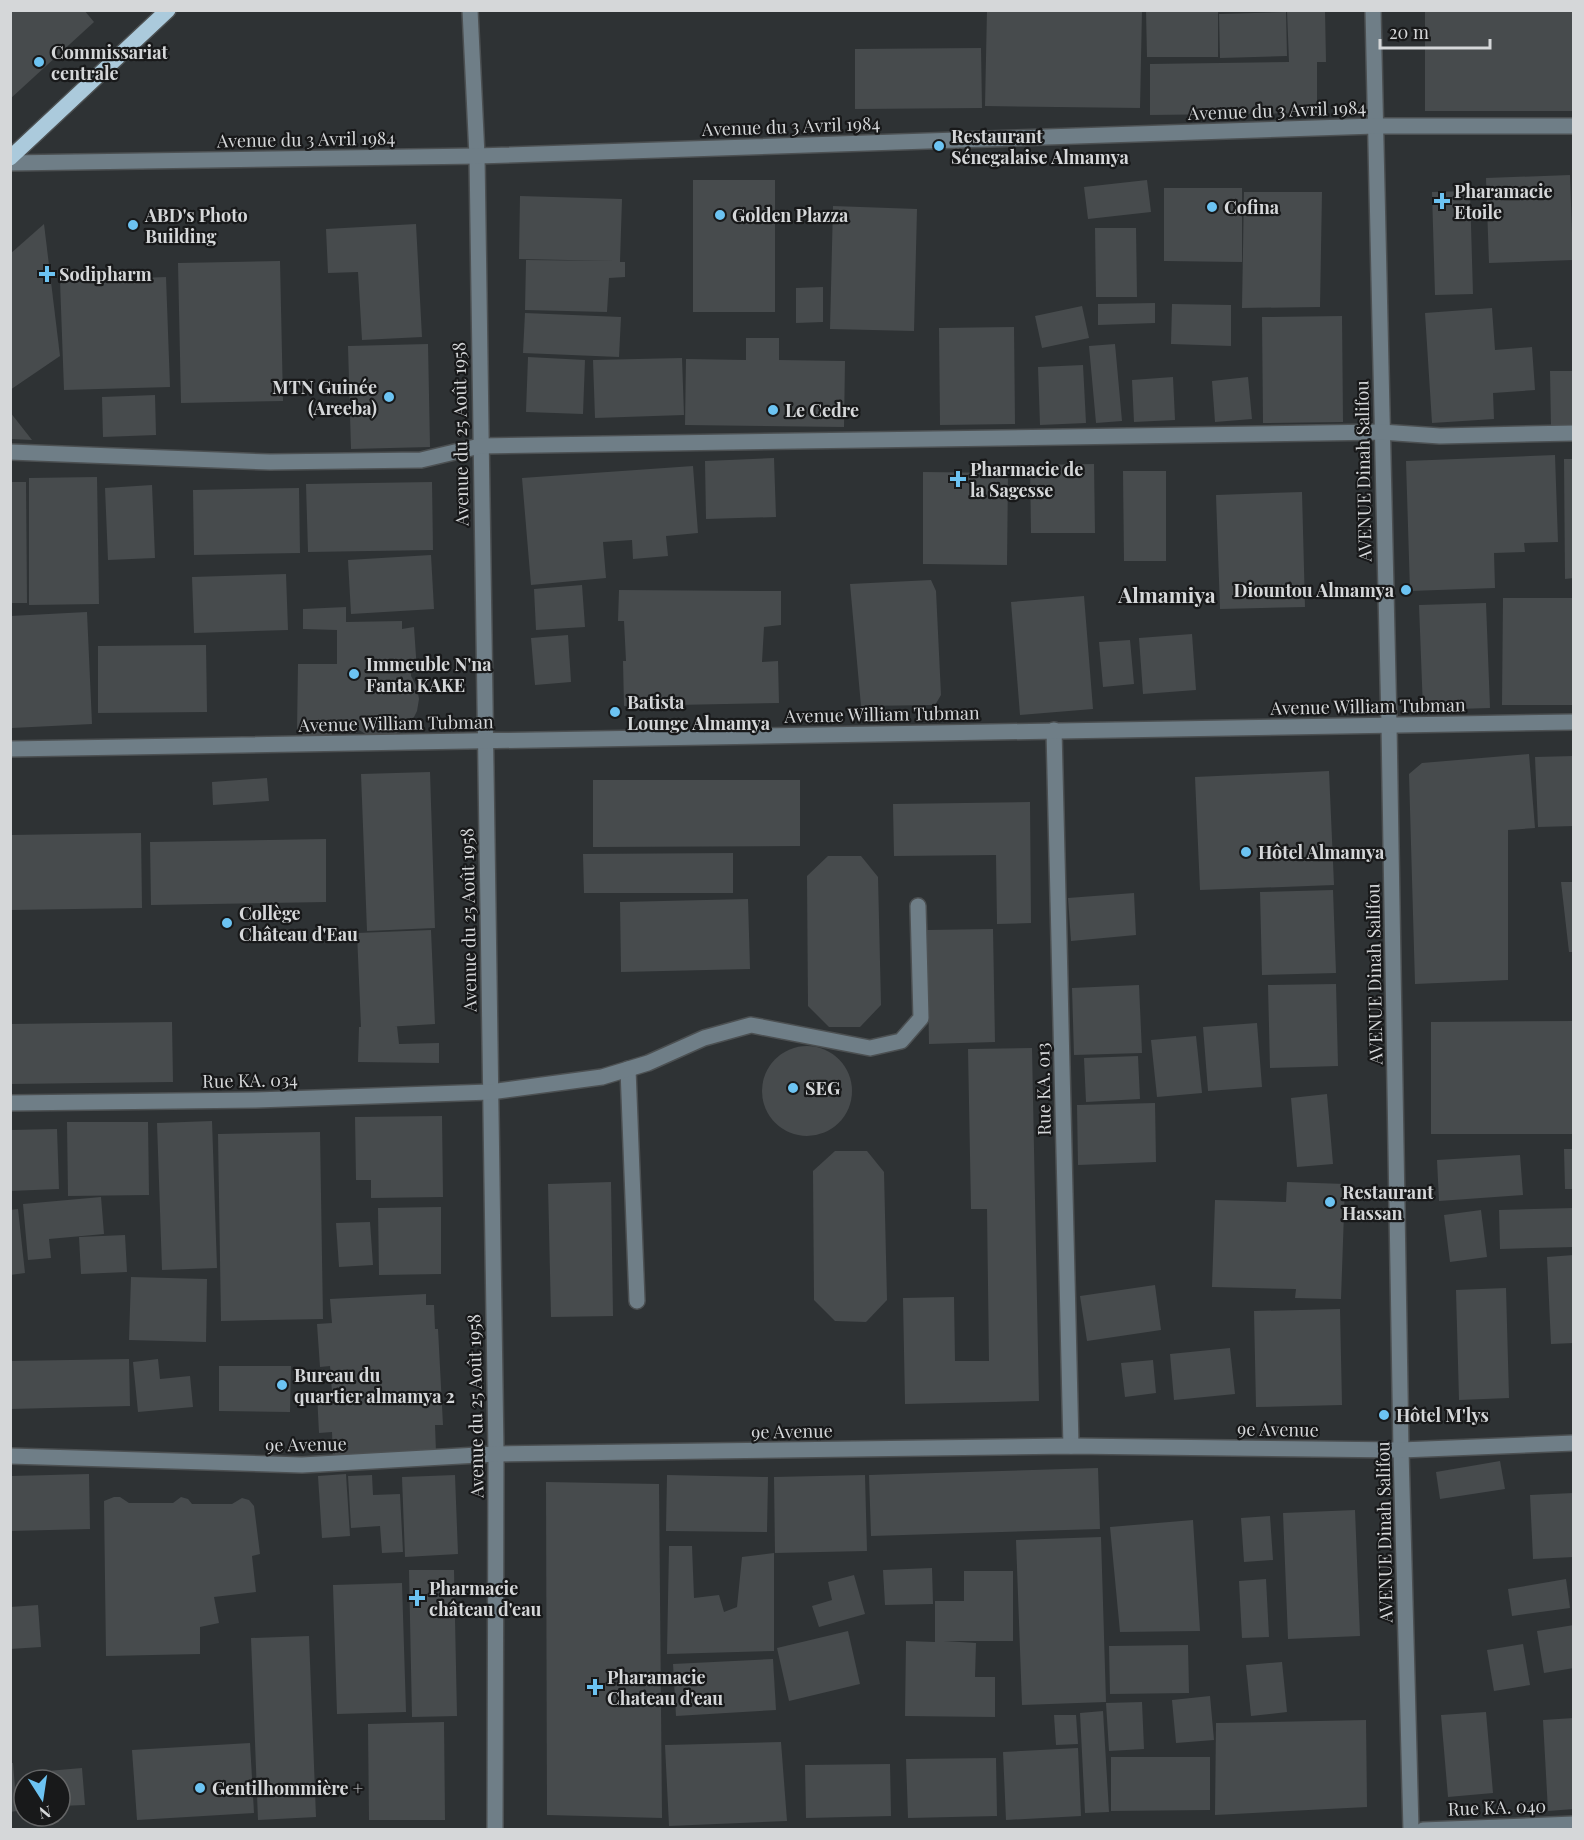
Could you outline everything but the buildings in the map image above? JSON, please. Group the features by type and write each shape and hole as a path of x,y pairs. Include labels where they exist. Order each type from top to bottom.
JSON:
{"main road":[{"path":"10,158 168,10"}],"street":[{"name":"Avenue du 25 Août 1958","path":"470,10 477,156 496,1454 495,1830"},
{"name":"AVENUE Dinah Salifou","path":"1373,10 1410,1830"},
{"name":"Avenue du 3 Avril 1984","path":"10,163 477,156 1375,126 1574,126"},
{"path":"10,452 270,462 421,460 480,446 1381,432 1440,436 1574,433"},
{"name":"Avenue William Tubman","path":"10,749 1574,722"},
{"name":"Rue KA. 013","path":"1054,730 1071,1446"},
{"name":"Rue KA. 034","path":"10,1103 256,1100 490,1092 602,1077 648,1063 704,1038 751,1025 870,1048 901,1041 921,1018 918,906"},
{"path":"628,1069 637,1301"},
{"name":"9e Avenue","path":"10,1456 302,1465 496,1454 1071,1446 1401,1450 1574,1443"},
{"name":"Rue KA. 040","path":"1423,1830 1574,1824"}],"place":[{"name":"Commissariat centrale","path":"39,62"},
{"name":"Restaurant Sénegalaise Almamya","path":"939,146"},
{"name":"Pharamacie Etoile","path":"1442,201"},
{"name":"Cofina","path":"1212,207"},
{"name":"Golden Plazza","path":"720,215"},
{"name":"ABD's Photo Building","path":"133,225"},
{"name":"Sodipharm","path":"47,274"},
{"name":"MTN Guinée (Areeba)","path":"389,397"},
{"name":"Le Cedre","path":"773,410"},
{"name":"Pharmacie de la Sagesse","path":"958,479"},
{"name":"Diountou Almamya","path":"1406,590"},
{"name":"Immeuble N'na Fanta KAKE","path":"354,674"},
{"name":"Batista Lounge Almamya","path":"615,712"},
{"name":"Hôtel Almamya","path":"1246,852"},
{"name":"Collège Château d'Eau","path":"227,923"},
{"name":"SEG","path":"793,1088"},
{"name":"Restaurant Hassan","path":"1330,1202"},
{"name":"Bureau du quartier almamya 2","path":"282,1385"},
{"name":"Hôtel M'lys","path":"1384,1415"},
{"name":"Pharmacie château d'eau","path":"417,1598"},
{"name":"Pharamacie Chateau d'eau","path":"595,1687"},
{"name":"Gentilhommière +","path":"200,1788"}],"district":[{"name":"Almamiya","path":"1167,594"}]}
